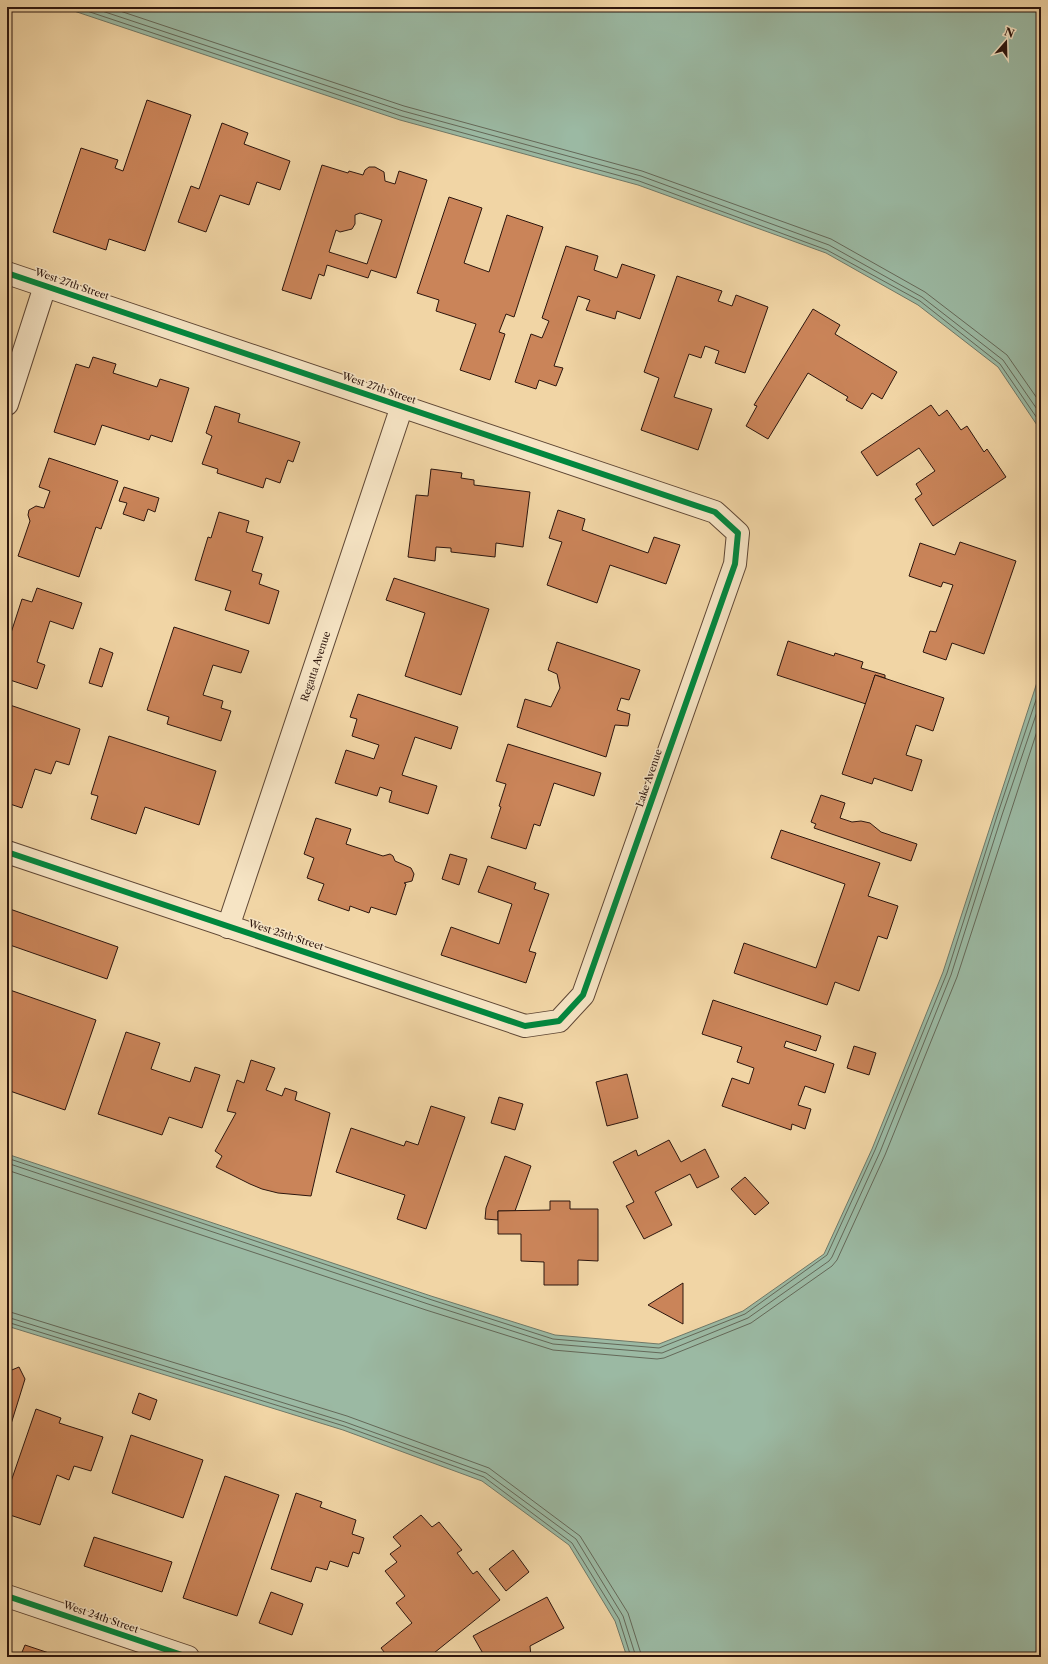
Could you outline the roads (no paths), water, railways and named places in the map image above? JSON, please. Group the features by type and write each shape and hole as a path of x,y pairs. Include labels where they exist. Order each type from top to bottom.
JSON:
{"street":[{"name":"West 27th Street","path":"7,273 715,512 738,533"},
{"path":"7,404 45,286"},
{"name":"Regatta Avenue","path":"228,927 402,406"},
{"name":"Lake Avenue","path":"559,1021 583,995 734,564 738,533"},
{"name":"West 25th Street","path":"7,852 525,1026 559,1021"},
{"name":"West 24th Street","path":"7,1596 188,1657"}],"water":[{"path":"62,7 1041,7 1041,431 998,367 918,305 826,253 638,185 400,120"},
{"path":"1041,670 1041,1657 627,1657 615,1621 569,1545 482,1481 343,1430 7,1326 7,1154 431,1296 555,1335 659,1344 743,1311 824,1254 872,1149 943,972"}]}
